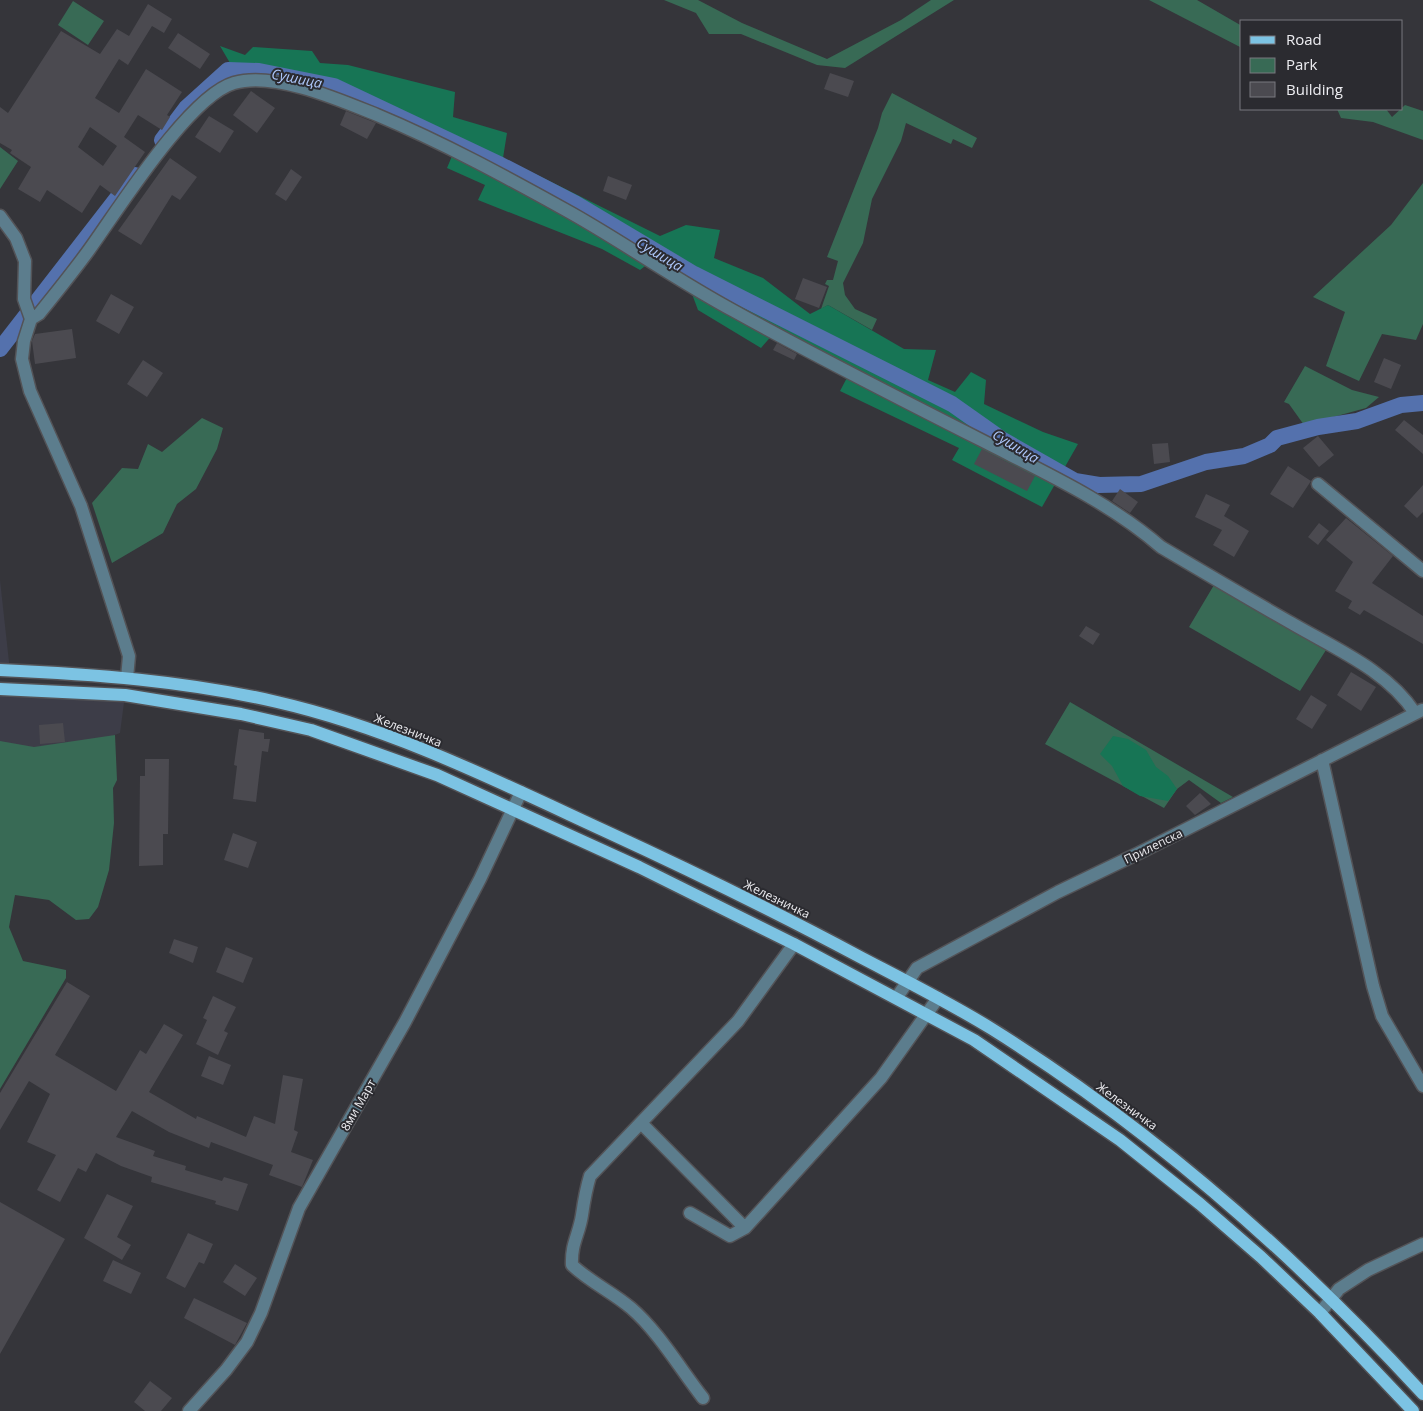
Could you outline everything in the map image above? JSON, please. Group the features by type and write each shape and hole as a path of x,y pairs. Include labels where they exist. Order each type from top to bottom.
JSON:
{"main road":[{"name":"Железничка","path":"0,670 126,678 219,691 277,702 320,713 411,746 521,792 779,914 938,998 991,1029 1129,1123 1213,1190 1331,1299 1423,1394"},
{"path":"125,694 126,678"},
{"path":"0,689 125,694 241,714 312,730 436,774 639,867 794,944 897,997 974,1040 1120,1140 1200,1204 1320,1313 1413,1411"}],"street":[{"path":"31,318 39,314 78,265 190,114 218,89 237,82 260,80 308,91 363,110 444,146 573,214 664,271 734,311 983,442 1066,482 1148,535 1161,547 1356,660 1394,686 1419,711"},
{"path":"0,216 16,238 25,261 24,300 31,318 24,341 22,359 30,391 81,506 129,656 126,678"},
{"path":"1318,484 1423,571"},
{"name":"Прилепска","path":"897,997 906,981 917,968 1058,892 1419,711"},
{"path":"1322,760 1373,986 1382,1016 1423,1086"},
{"name":"8ми Март","path":"189,1411 226,1370 247,1342 261,1313 299,1208 404,1022 480,879 521,792"},
{"path":"703,1398 653,1332 632,1309 586,1278 572,1266 572,1247 582,1216 583,1198 590,1176 738,1021 794,944"},
{"path":"690,1213 730,1236 745,1228 881,1078 928,1015 938,998"},
{"path":"641,1124 745,1228"},
{"path":"1320,1313 1339,1289 1368,1270 1423,1244"}],"shaded area":[{"path":"0,580 10,671 0,670"},
{"path":"0,689 125,695 120,733 0,777"}],"green space":[{"path":"664,0 698,0 742,23 827,59 901,20 931,0 954,0 845,68 817,65 741,34 709,34 696,13"},
{"path":"1149,0 1197,0 1240,25 1240,47"},
{"path":"73,1 104,21 88,45 58,25"},
{"path":"220,46 245,55 253,47 312,51 320,63 348,65 455,92 453,117 507,133 503,158 660,236 686,225 720,230 714,258 763,278 810,314 828,305 904,349 936,350 928,380 955,392 971,372 986,380 984,404 1043,432 1078,444 1042,507 952,460 959,448 840,391 850,372 774,333 761,348 698,310 692,294 649,263 640,270 602,249 478,200 485,185 447,168 452,156 336,98 237,75"},
{"path":"892,93 977,138 972,148 953,139 951,144 906,123 901,141 872,199 863,243 843,283 845,295 855,309 877,319 872,330 828,305 821,309 829,286 825,284 827,280 833,280 838,261 827,257 878,128 882,113"},
{"path":"1405,105 1423,111 1423,140 1373,122 1341,118 1337,110 1387,110 1392,117 1400,110 1403,110"},
{"path":"0,147 18,161 0,189"},
{"path":"1423,183 1423,324 1416,340 1382,334 1359,381 1326,366 1345,312 1313,297 1391,225"},
{"path":"1305,366 1352,390 1379,397 1366,408 1304,425 1289,404 1284,402"},
{"path":"202,418 223,428 217,449 196,489 177,504 163,533 112,563 92,503 122,468 138,469 148,444 162,452"},
{"path":"1214,585 1326,650 1300,691 1189,627"},
{"path":"1070,702 1233,797 1221,803 1189,780 1177,789 1164,808 1045,744"},
{"path":"115,735 117,780 113,788 114,823 109,870 98,907 89,919 76,920 49,900 15,895 9,927 23,961 66,970 66,978 0,1089 0,741 34,747"},
{"path":"1113,736 1128,739 1146,750 1156,767 1168,776 1177,789 1168,801 1140,796 1123,786 1112,766 1100,754"}],"building":[{"path":"148,4 172,19 164,33 152,26 128,65 119,59 95,98 119,113 146,69 182,92 167,115 170,117 162,130 138,115 124,137 145,152 115,196 100,185 82,213 47,190 40,202 18,189 31,167 10,153 12,150 0,143 0,107 8,113 61,31 100,54 117,29 129,36","holes":["90,127 117,146 103,166 78,147"]},
{"path":"178,33 210,54 200,69 168,48"},
{"path":"830,73 854,81 848,97 824,89"},
{"path":"251,91 275,108 257,133 233,115"},
{"path":"346,111 376,123 367,139 340,125"},
{"path":"209,116 234,131 220,153 195,137"},
{"path":"170,158 197,177 180,200 172,195 141,245 118,231"},
{"path":"291,169 302,177 286,201 275,194"},
{"path":"608,176 632,185 626,200 603,191"},
{"path":"803,278 827,287 819,308 795,299"},
{"path":"111,294 134,307 119,334 96,321"},
{"path":"72,329 76,358 35,364 32,341 35,334"},
{"path":"777,343 797,354 794,360 773,350"},
{"path":"1384,358 1401,365 1391,389 1374,382"},
{"path":"143,360 163,373 147,397 127,384"},
{"path":"1404,420 1423,435 1423,454 1395,430"},
{"path":"1318,436 1334,455 1319,467 1303,448"},
{"path":"1168,443 1170,462 1154,464 1152,444"},
{"path":"982,449 1035,476 1027,491 974,464"},
{"path":"1288,466 1311,481 1293,508 1270,494"},
{"path":"1423,485 1423,512 1417,518 1404,506"},
{"path":"1120,489 1138,502 1130,513 1112,501"},
{"path":"1206,494 1230,505 1224,516 1249,531 1234,557 1213,545 1222,530 1195,517"},
{"path":"1346,518 1393,556 1372,583 1423,616 1423,644 1364,610 1360,615 1348,608 1352,601 1335,591 1353,562 1326,540"},
{"path":"1319,523 1329,531 1318,545 1308,537"},
{"path":"1086,626 1100,634 1093,645 1079,636"},
{"path":"1351,672 1376,687 1361,711 1337,695"},
{"path":"1311,695 1327,705 1312,729 1296,719"},
{"path":"63,723 65,742 40,744 39,725"},
{"path":"239,729 264,733 264,739 270,739 268,752 262,751 256,802 233,799 237,766 234,765"},
{"path":"145,759 169,759 168,834 163,834 163,865 139,866 140,776 145,776"},
{"path":"1200,793 1211,804 1195,815 1186,806"},
{"path":"233,833 257,842 248,868 224,860"},
{"path":"174,939 198,947 193,963 169,953"},
{"path":"226,947 253,958 243,983 216,972"},
{"path":"67,982 90,996 55,1055 116,1091 140,1050 146,1054 164,1024 183,1035 149,1092 196,1119 197,1116 246,1137 254,1116 275,1124 283,1075 303,1079 294,1130 298,1132 291,1152 313,1160 302,1187 269,1175 273,1165 211,1142 209,1148 169,1132 132,1111 116,1137 155,1151 153,1156 186,1166 185,1170 222,1181 224,1177 248,1184 238,1211 215,1204 216,1201 151,1182 152,1177 121,1166 96,1153 86,1172 78,1168 60,1202 37,1190 56,1155 27,1142 50,1094 29,1081 0,1130 0,1093"},
{"path":"213,996 236,1007 224,1031 228,1033 218,1055 196,1044 207,1020 203,1018"},
{"path":"209,1056 231,1065 223,1085 201,1076"},
{"path":"107,1194 133,1206 117,1237 131,1245 122,1260 84,1238"},
{"path":"0,1202 65,1239 0,1354"},
{"path":"188,1233 213,1244 204,1264 199,1262 185,1288 166,1278"},
{"path":"113,1260 141,1273 131,1294 103,1281"},
{"path":"235,1264 257,1278 245,1296 223,1282"},
{"path":"194,1298 247,1323 235,1345 184,1318"},
{"path":"150,1381 172,1398 161,1411 145,1411 134,1402"}],"waterway":[{"name":"Сушица","path":"162,140 186,108 228,70 259,71 334,86 501,165 575,203 694,274 952,404 1003,440 1075,481 1099,485 1141,484 1206,462 1244,456 1270,445 1277,438 1318,427 1357,421 1401,405 1423,403"},
{"name":"Сушица","path":"0,349 135,175"}]}
